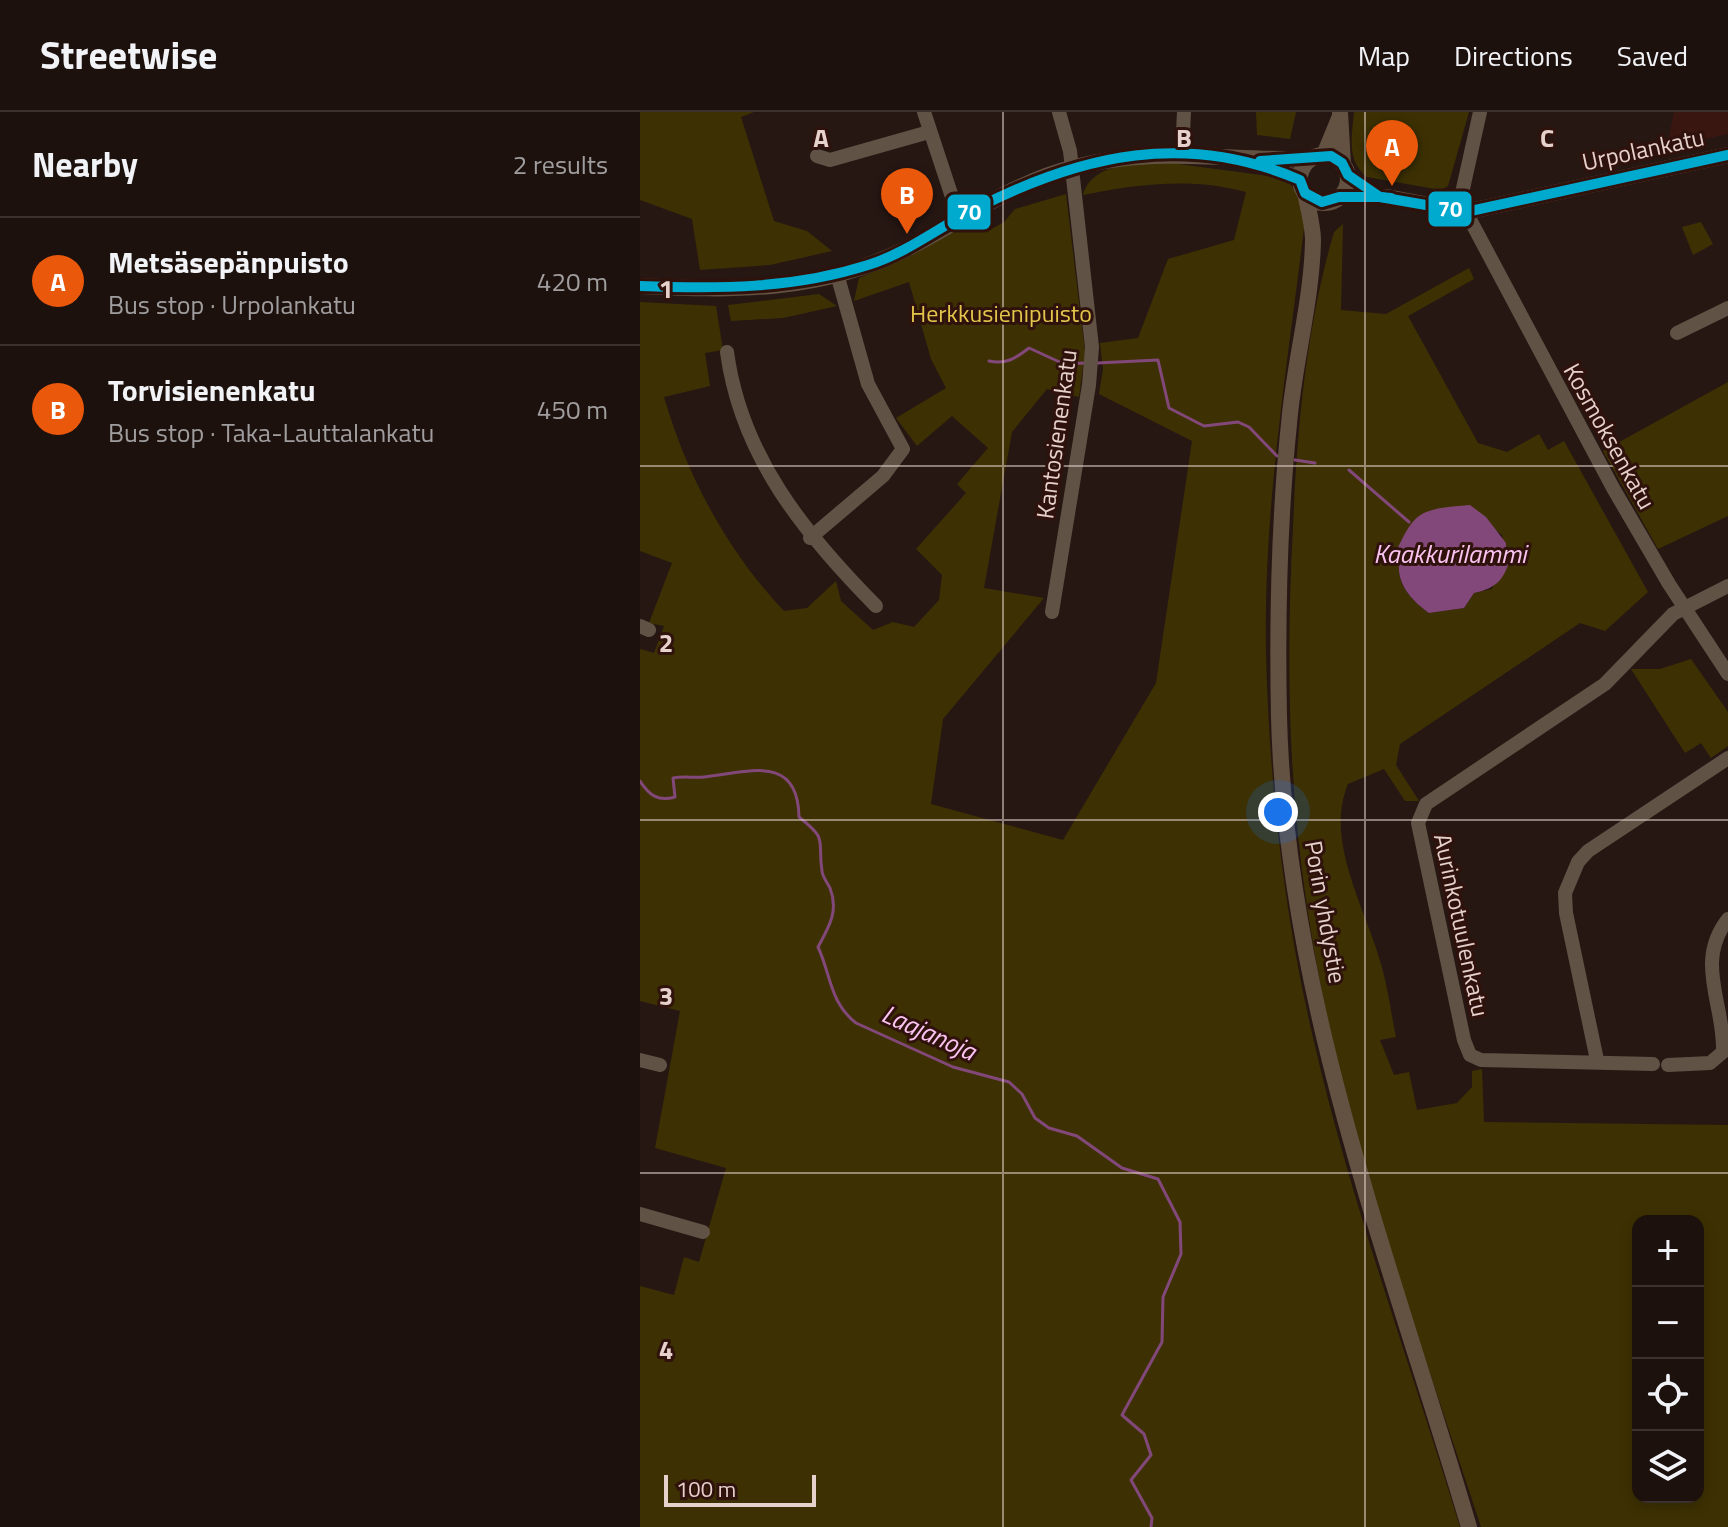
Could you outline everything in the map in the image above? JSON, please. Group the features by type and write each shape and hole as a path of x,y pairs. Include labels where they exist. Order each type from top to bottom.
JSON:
{"main road":[{"path":"1260,161 1303,187 1316,201 1335,199 1346,188 1340,114"},
{"path":"1303,187 1303,168 1317,157 1340,114"},
{"path":"640,286 740,291 791,286 837,274 909,248 959,218 1072,167 1130,157 1182,153 1260,161 1317,157 1345,170"},
{"name":"Urpolankatu","path":"1335,199 1380,197 1462,211 1728,155"},
{"name":"Urpolankatu","path":"1345,170 1380,197"},
{"name":"Porin yhdystie","path":"1303,187 1313,238 1289,420 1280,541 1279,721 1291,864 1333,1076 1376,1231 1469,1527"},
{"name":"Porin yhdystie","path":"1313,238 1335,199"}],"street":[{"path":"924,112 959,218"},
{"name":"Kantosienenkatu","path":"1052,612 1091,356 1072,167 1059,112"},
{"path":"1182,153 1184,112"},
{"path":"1462,211 1480,112"},
{"path":"817,156 830,160 929,132"},
{"name":"Kosmoksenkatu","path":"1462,211 1613,488 1728,674"},
{"path":"810,538 883,476 903,449 868,384 837,274"},
{"path":"1677,333 1728,308"},
{"path":"727,352 730,382 742,424 775,485 810,538 876,606"},
{"path":"1684,607 1728,586"},
{"name":"Aurinkotuulenkatu","path":"1684,607 1662,623 1605,684 1426,804 1418,823 1464,1040 1470,1055 1481,1060 1710,1063 1723,1052 1711,983 1711,958 1728,919"},
{"path":"1597,1060 1566,913 1565,893 1572,876 1588,851 1728,758"},
{"path":"640,1060 660,1065"},
{"path":"640,1214 703,1232"}],"shaded area":[{"path":"1674,112 1728,112 1728,134 1667,147"}],"green space":[{"path":"640,112 754,112 741,117 774,221 807,231 832,251 770,265 700,270 692,219 640,200"},
{"path":"1256,112 1296,112 1290,139 1257,135"},
{"path":"1354,112 1469,112 1448,186 1441,190 1367,177 1353,156"},
{"name":"Herkkusienipuisto","path":"1171,163 1283,178 1294,188 1301,206 1304,228 1272,493 1266,599 1268,701 1286,898 1303,994 1329,1103 1364,1225 1460,1527 640,1527 640,1286 674,1295 684,1257 699,1262 726,1168 655,1148 680,1011 640,1001 640,649 654,653 664,626 649,623 672,563 640,551 640,302 716,306 723,350 705,353 710,386 664,397 697,484 727,538 763,588 784,611 807,608 836,581 841,601 873,630 893,622 914,627 939,600 942,575 916,549 966,493 957,484 988,448 952,416 917,446 896,418 946,388 931,359 909,282 854,301 859,278 908,257 974,220 978,228 988,231 1004,222 1015,209 1066,194 1085,352 1079,397 1047,389 1012,432 984,588 1044,598 943,719 931,804 1063,840 1156,683 1192,441 1099,394 1103,369 1100,343 1138,338 1168,259 1234,240 1246,192 1185,183 1083,195 1088,184 1107,170 1133,164"},
{"path":"1701,222 1713,244 1693,255 1682,227"},
{"path":"1343,224 1341,310 1386,314 1469,268 1474,279 1408,316 1478,443 1507,452 1539,434 1548,450 1564,441 1648,592 1605,631 1580,623 1400,744 1396,765 1419,801 1405,801 1384,769 1348,784 1342,806 1341,828 1350,875 1383,973 1396,1037 1380,1040 1394,1075 1409,1072 1417,1110 1457,1103 1472,1087 1472,1071 1482,1069 1484,1122 1728,1125 1728,1527 1481,1527 1405,1297 1358,1142 1321,985 1307,906 1292,765 1290,623 1297,453 1304,379 1324,268 1334,232","holes":["1491,527 1502,535 1506,551 1492,589 1474,593 1464,608 1429,613 1417,604 1403,586 1399,565"]},
{"path":"819,294 837,306 783,318 731,321 728,305"},
{"path":"1728,382 1728,516 1658,549 1603,451"},
{"path":"1691,659 1728,712 1728,746 1711,758 1701,743 1685,753 1631,669 1660,669"}],"water":[{"name":"Kaakkurilammi","path":"1470,505 1486,517 1506,543 1506,551 1511,555 1506,570 1495,585 1474,593 1464,608 1429,613 1407,592 1399,564 1393,559 1407,531 1420,516 1439,508"}],"waterway":[{"path":"989,361 1010,360 1029,348 1064,364 1085,363"},
{"path":"1097,363 1158,360 1169,408 1204,426 1238,422 1249,427 1277,456"},
{"path":"1295,460 1315,463"},
{"path":"1349,470 1409,522"},
{"name":"Laajanoja","path":"640,781 651,794 664,799 675,797 673,778 752,771 780,775 790,783 796,796 799,817 815,831 820,841 822,873 833,896 833,912 818,947 836,998 847,1015 856,1023 953,1067 1009,1082 1022,1094 1035,1118 1049,1128 1077,1136 1122,1168 1158,1179 1180,1222 1181,1254 1163,1297 1162,1342 1122,1415 1144,1434 1151,1455 1131,1480 1152,1518 1151,1527"}],"transit line":[{"name":"70","path":"640,286 755,286 840,273 896,254 962,216 1055,174 1135,156 1176,153 1217,156 1258,165 1300,180 1305,193 1322,202 1339,197 1380,197 1466,212 1728,155"},
{"name":"70","path":"1260,161 1331,156 1342,163 1348,175 1380,197 1391,198"}],"place":[{"name":"Metsäsepänpuisto","path":"1392,186"},
{"name":"Torvisienenkatu","path":"907,234"}]}
